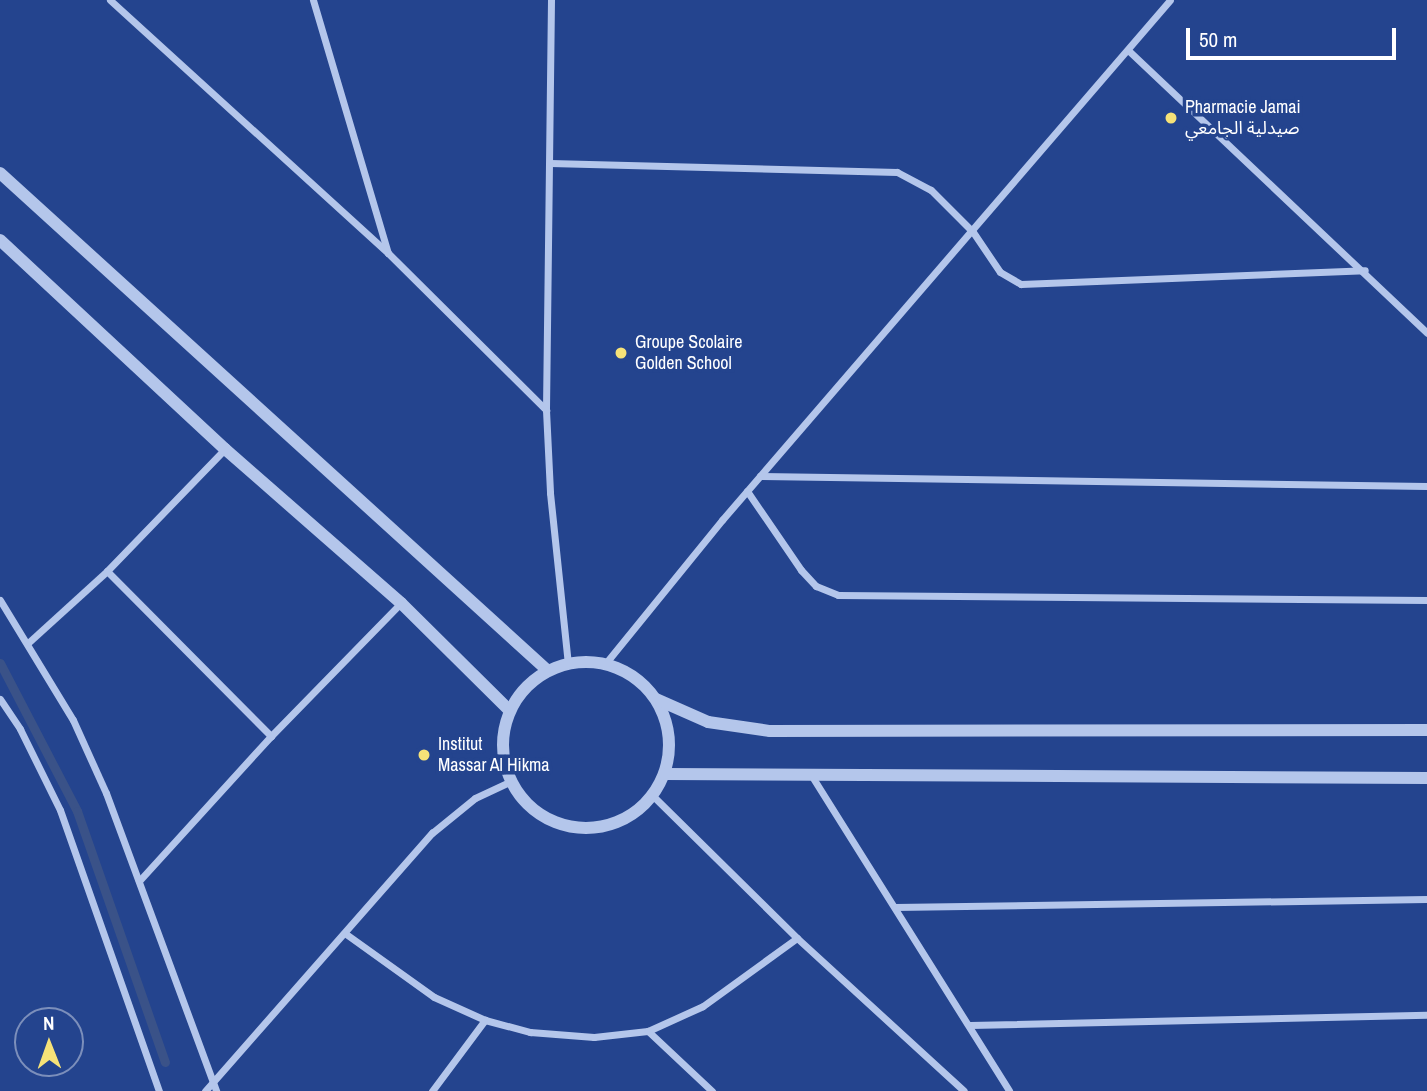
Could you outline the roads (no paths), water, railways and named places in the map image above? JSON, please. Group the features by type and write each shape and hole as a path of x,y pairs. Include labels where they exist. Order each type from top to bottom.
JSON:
{"street":[{"path":"110,0 388,253 547,410"},
{"path":"313,0 388,253"},
{"path":"551,0 547,410 550,493 568,664"},
{"path":"605,664 747,491 1129,51 1170,0"},
{"path":"1129,51 1365,270 1427,333"},
{"path":"550,163 897,172 931,190 973,232 1000,272 1021,284 1365,270"},
{"path":"0,173 548,671"},
{"path":"0,240 225,449 401,603 510,711"},
{"path":"29,642 107,571 225,449"},
{"path":"760,477 1427,486"},
{"path":"747,491 801,570 816,586 838,595 1427,600"},
{"path":"107,571 271,736"},
{"path":"0,600 29,642 106,793 215,1087"},
{"path":"139,881 271,736 401,603"},
{"path":"656,699 670,747 665,774 652,795 619,821 578,828 538,813 511,780 503,742 510,711 526,688 548,671 568,664 605,664 638,679 656,699 708,722 770,731 1427,730"},
{"path":"0,699 20,729 60,810 159,1091"},
{"path":"665,774 813,778 1427,778"},
{"path":"813,778 1009,1091"},
{"path":"205,1091 215,1087 455,812 511,780"},
{"path":"652,795 797,938 964,1091"},
{"path":"895,907 1427,899"},
{"path":"346,934 434,997 485,1020 530,1032 594,1037 648,1031 703,1006 797,938"},
{"path":"970,1026 1427,1016"},
{"path":"432,1091 485,1020"},
{"path":"648,1031 712,1091"}],"waterway":[{"path":"0,663 77,811 165,1062"}],"place":[{"name":"Pharmacie Jamai صيدلية الجامعي","path":"1171,118"},
{"name":"Groupe Scolaire Golden School","path":"621,353"},
{"name":"Institut Massar Al Hikma","path":"424,755"}]}
